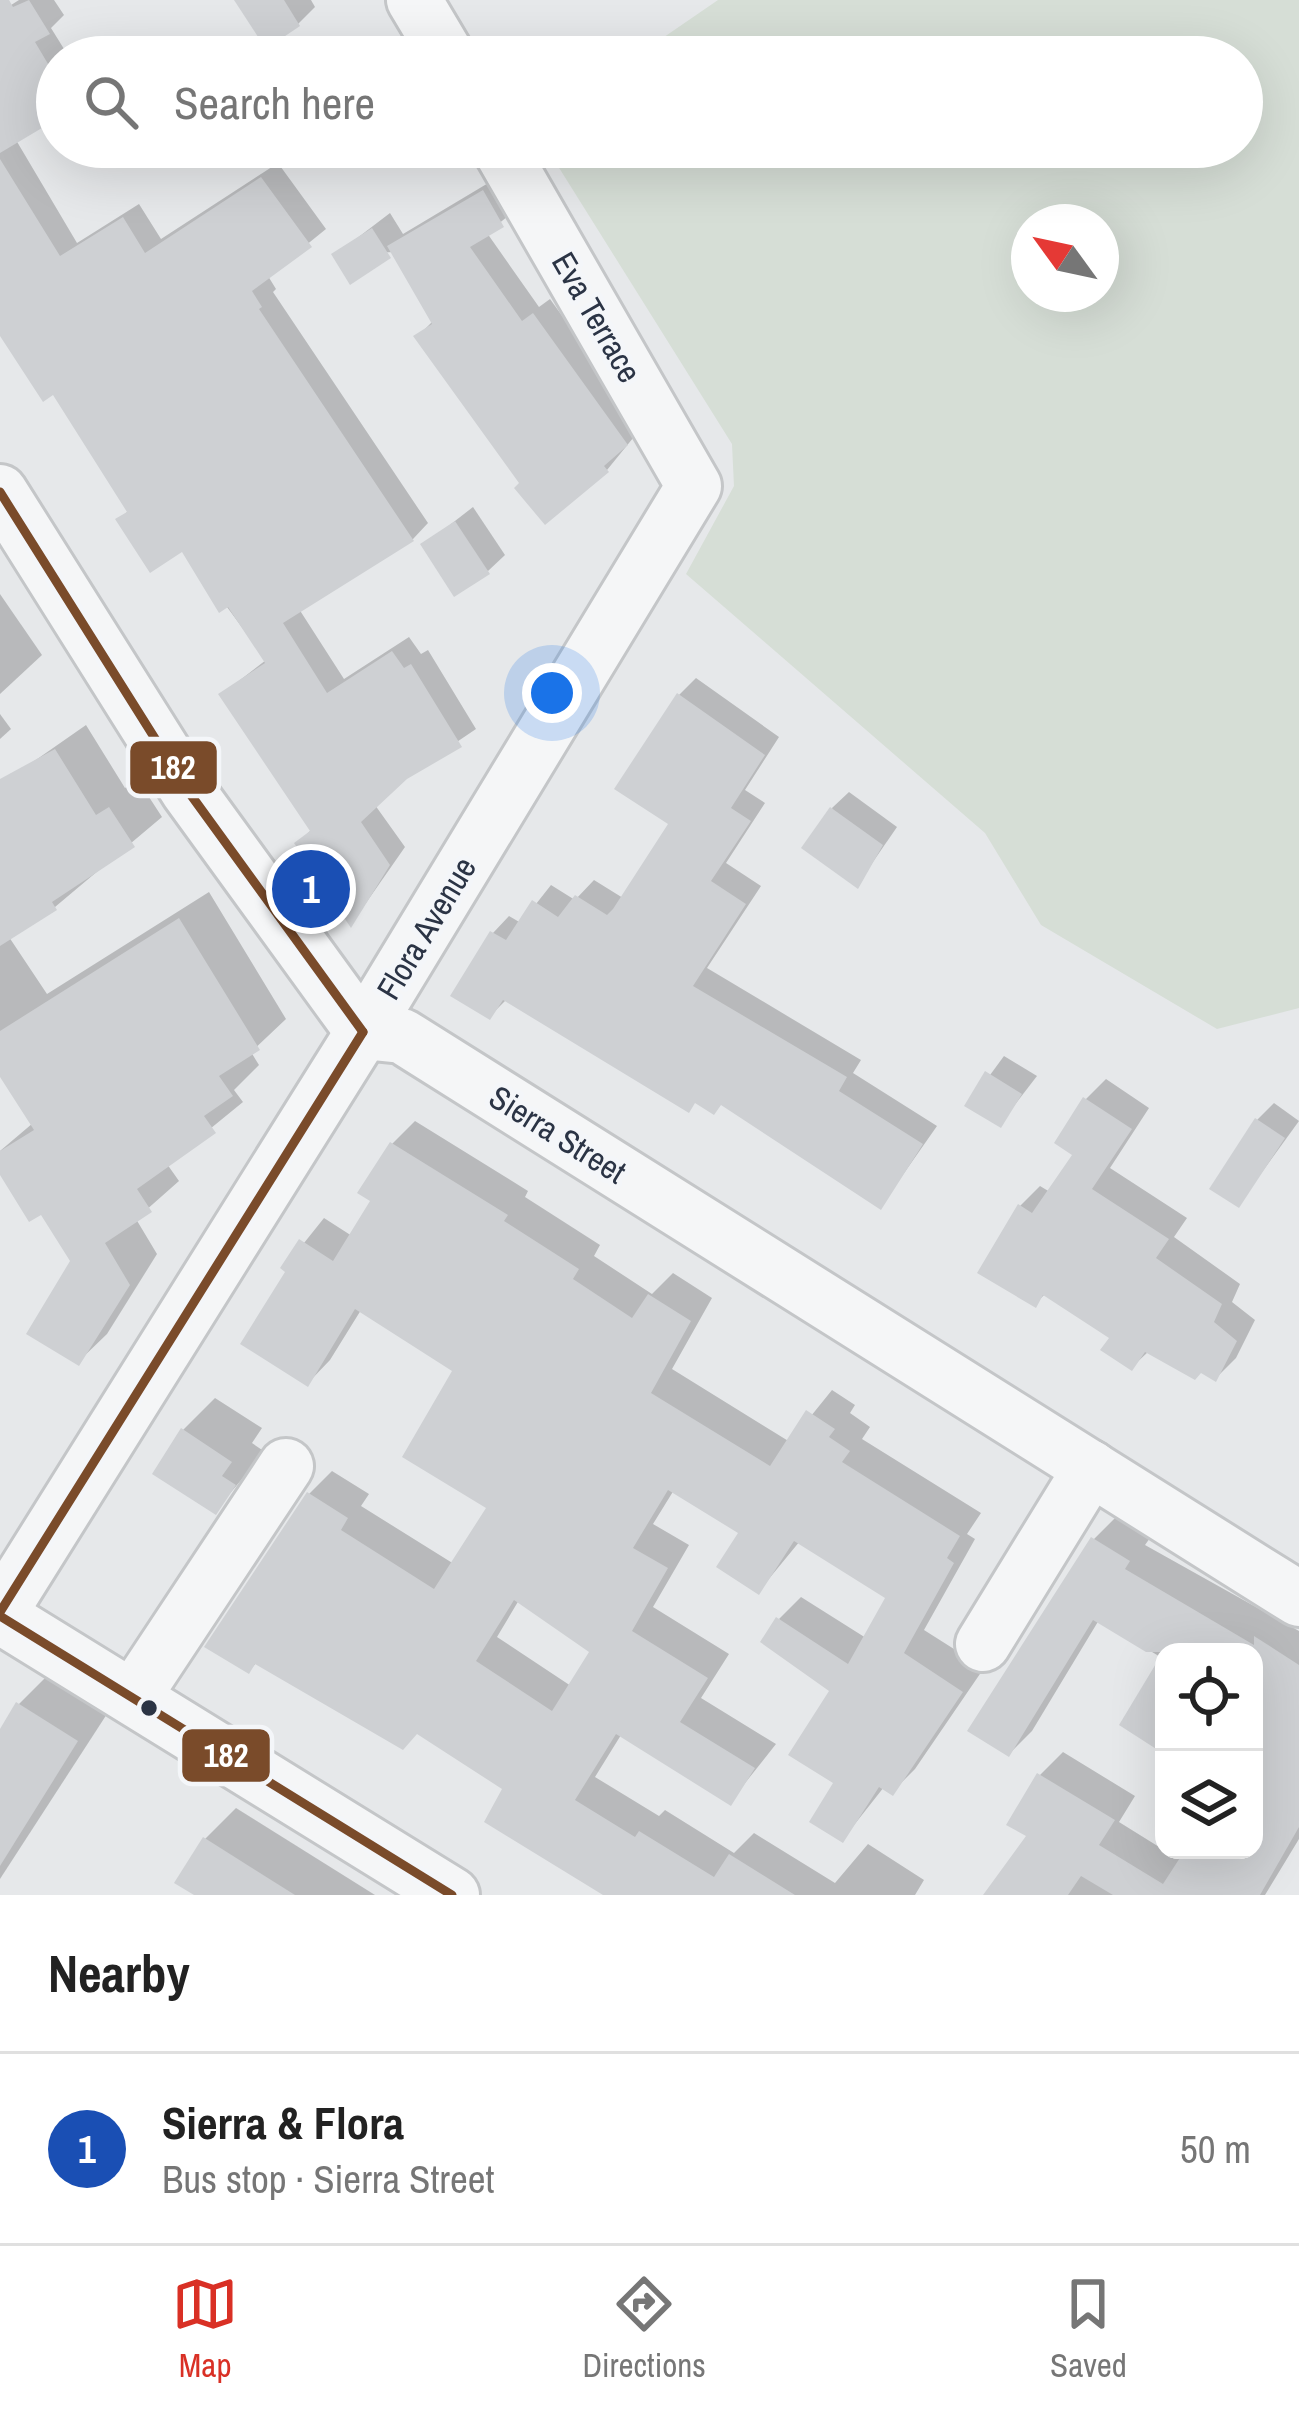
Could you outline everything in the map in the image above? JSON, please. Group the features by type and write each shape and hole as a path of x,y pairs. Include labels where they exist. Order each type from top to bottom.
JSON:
{"street":[{"path":"414,0 435,36"},
{"name":"Eva Terrace","path":"512,168 694,486"},
{"name":"Flora Avenue","path":"0,1614 363,1032 694,486"},
{"path":"0,492 188,791 363,1032"},
{"name":"Sierra Street","path":"363,1032 402,1036 1299,1599"},
{"path":"133,1696 286,1466"},
{"path":"983,1644 1091,1468"},
{"path":"0,1614 452,1895"}],"shaded area":[{"path":"718,0 1299,0 1299,1008 1217,1029 1041,925 985,833 686,574 734,486 732,444 559,168 1263,168 1263,36 666,36"}],"building":[{"path":"0,0 9,0 13,7 29,0 50,34 36,36 35,42 36,132 0,153"},
{"path":"234,0 284,0 300,26 285,36 258,36"},
{"path":"0,159 60,256 123,217 145,253 261,177 312,247 252,291 259,309 414,541 283,623 327,693 392,651 404,668 411,664 462,747 407,779 361,822 390,865 351,928 294,843 310,831 218,694 265,663 228,607 219,613 182,552 150,573 115,519 127,512 53,395 43,402 0,336"},
{"path":"483,190 504,227 470,247 522,321 533,313 628,445 604,466 609,472 545,525 514,488 519,483 413,336 432,324 387,246"},
{"path":"372,228 391,258 350,285 331,254"},
{"path":"455,521 490,574 454,597 420,544"},
{"path":"677,693 765,755 731,808 751,821 711,881 746,904 693,986 847,1077 839,1091 923,1144 881,1210 721,1105 714,1115 695,1103 689,1113 503,1000 490,1020 450,996 490,931 506,940 532,900 558,917 575,895 607,915 613,909 668,824 614,789"},
{"path":"55,749 96,815 109,807 135,847 52,902 57,910 0,946 0,779"},
{"path":"830,807 883,845 858,889 801,848"},
{"path":"179,918 260,1050 219,1076 233,1096 204,1116 216,1133 137,1189 152,1212 105,1243 130,1285 79,1366 26,1334 70,1261 41,1215 29,1222 0,1175 0,1151 34,1130 0,1077 0,1031"},
{"path":"985,1071 1022,1094 1001,1128 964,1106"},
{"path":"1083,1097 1132,1129 1092,1189 1169,1239 1156,1258 1222,1304 1214,1322 1237,1341 1216,1382 1201,1373 1195,1380 1145,1352 1132,1371 1100,1350 1109,1338 1043,1295 1036,1308 977,1273 1018,1204 1032,1213 1072,1155 1054,1143"},
{"path":"1255,1118 1285,1138 1239,1208 1209,1189"},
{"path":"390,1142 508,1215 504,1221 579,1269 573,1279 632,1318 648,1294 691,1321 651,1393 770,1466 806,1410 835,1429 829,1437 850,1451 842,1462 960,1536 947,1558 954,1563 904,1653 963,1692 893,1796 879,1787 843,1843 809,1822 833,1783 788,1755 829,1691 760,1642 776,1617 848,1664 885,1598 794,1541 759,1595 716,1567 738,1533 668,1490 633,1548 668,1568 632,1631 708,1678 680,1722 755,1768 731,1806 616,1734 575,1800 635,1837 639,1831 714,1877 729,1854 795,1895 603,1895 484,1822 502,1789 417,1734 403,1750 255,1664 249,1674 204,1647 307,1492 348,1518 341,1530 434,1589 486,1508 402,1457 452,1371 355,1309 308,1387 240,1344 285,1272 280,1268 299,1239 333,1261 370,1201 357,1193","holes":["514,1600 589,1652 552,1711 476,1661"]},
{"path":"181,1428 232,1462 222,1476 236,1485 216,1515 152,1474"},
{"path":"1091,1537 1130,1561 1125,1569 1251,1643 1155,1643 1155,1652 1146,1652 1093,1620 1009,1757 967,1731"},
{"path":"1254,1636 1299,1665 1299,1827 1260,1895 1113,1895 1081,1876 1068,1895 983,1895 1026,1836 1006,1825 1037,1773 1115,1820 1099,1845 1163,1884 1179,1859 1263,1859 1263,1643 1254,1643"},
{"path":"1155,1665 1155,1748 1119,1725"},
{"path":"16,1702 78,1741 0,1866 0,1729"},
{"path":"203,1837 295,1895 194,1895 174,1883"}],"transit line":[{"name":"182","path":"0,492 188,791 363,1032"},
{"name":"182","path":"0,1612 363,1032"},
{"name":"182","path":"0,1616 452,1895"}],"place":[{"name":"Sierra & Flora","path":"311,889"}]}
